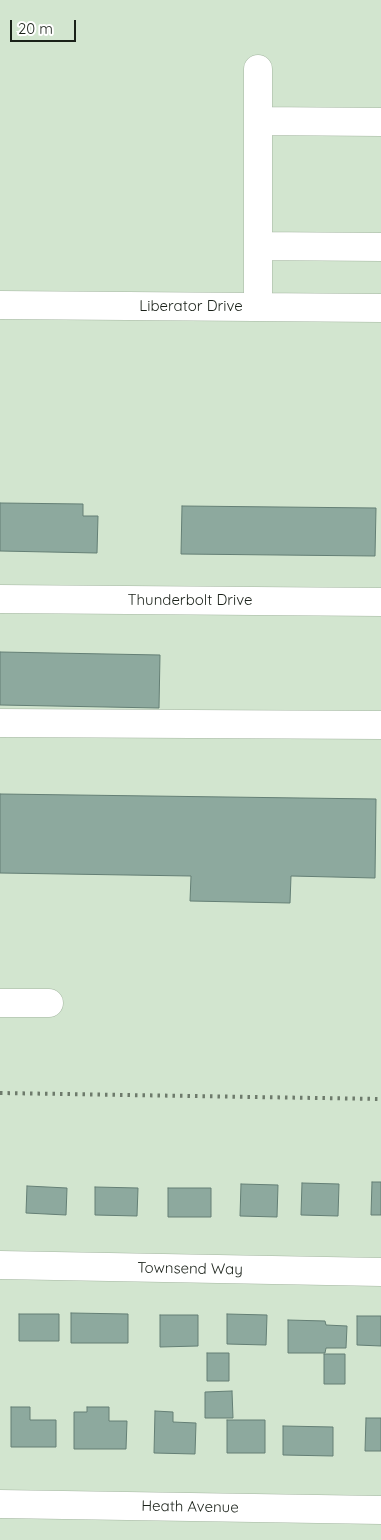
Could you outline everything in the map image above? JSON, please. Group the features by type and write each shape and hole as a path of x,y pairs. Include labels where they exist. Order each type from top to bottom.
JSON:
{"street":[{"path":"258,69 258,307"},
{"path":"258,121 381,122"},
{"path":"258,246 381,247"},
{"name":"Liberator Drive","path":"0,305 381,308"},
{"name":"Thunderbolt Drive","path":"0,598 381,602"},
{"path":"0,722 381,725"},
{"path":"0,1003 49,1003"},
{"name":"Townsend Way","path":"0,1265 381,1272"},
{"name":"Heath Avenue","path":"0,1504 381,1510"}],"building":[{"path":"0,503 83,504 83,516 98,516 97,553 0,551"},
{"path":"182,506 376,508 375,556 181,554"},
{"path":"0,652 160,655 159,708 0,705"},
{"path":"0,794 376,799 375,878 291,876 290,903 190,901 191,876 0,873"},
{"path":"372,1182 381,1182 381,1215 371,1215"},
{"path":"302,1183 339,1184 338,1216 301,1215"},
{"path":"241,1184 278,1185 277,1217 240,1216"},
{"path":"27,1186 67,1188 66,1215 26,1213"},
{"path":"95,1187 138,1188 137,1216 95,1215"},
{"path":"168,1188 211,1188 211,1217 168,1217"},
{"path":"71,1313 128,1314 128,1343 71,1343"},
{"path":"19,1314 59,1314 59,1341 19,1341"},
{"path":"227,1314 267,1315 266,1345 227,1344"},
{"path":"160,1315 198,1315 198,1346 160,1347"},
{"path":"357,1316 381,1316 381,1346 357,1345"},
{"path":"288,1320 325,1321 326,1325 347,1326 346,1348 326,1348 325,1353 288,1353"},
{"path":"207,1353 229,1353 229,1381 207,1381"},
{"path":"324,1354 345,1354 345,1384 324,1384"},
{"path":"232,1391 233,1418 205,1418 205,1392"},
{"path":"11,1407 30,1407 30,1420 56,1420 56,1447 11,1447"},
{"path":"87,1407 109,1407 109,1421 127,1421 126,1449 74,1449 74,1412 87,1412"},
{"path":"155,1411 173,1412 173,1422 196,1423 195,1454 154,1453"},
{"path":"366,1418 381,1418 381,1451 365,1451"},
{"path":"227,1420 265,1420 265,1453 227,1453"},
{"path":"283,1426 333,1427 333,1456 283,1455"}],"railway":[{"path":"0,1093 381,1099"}]}
